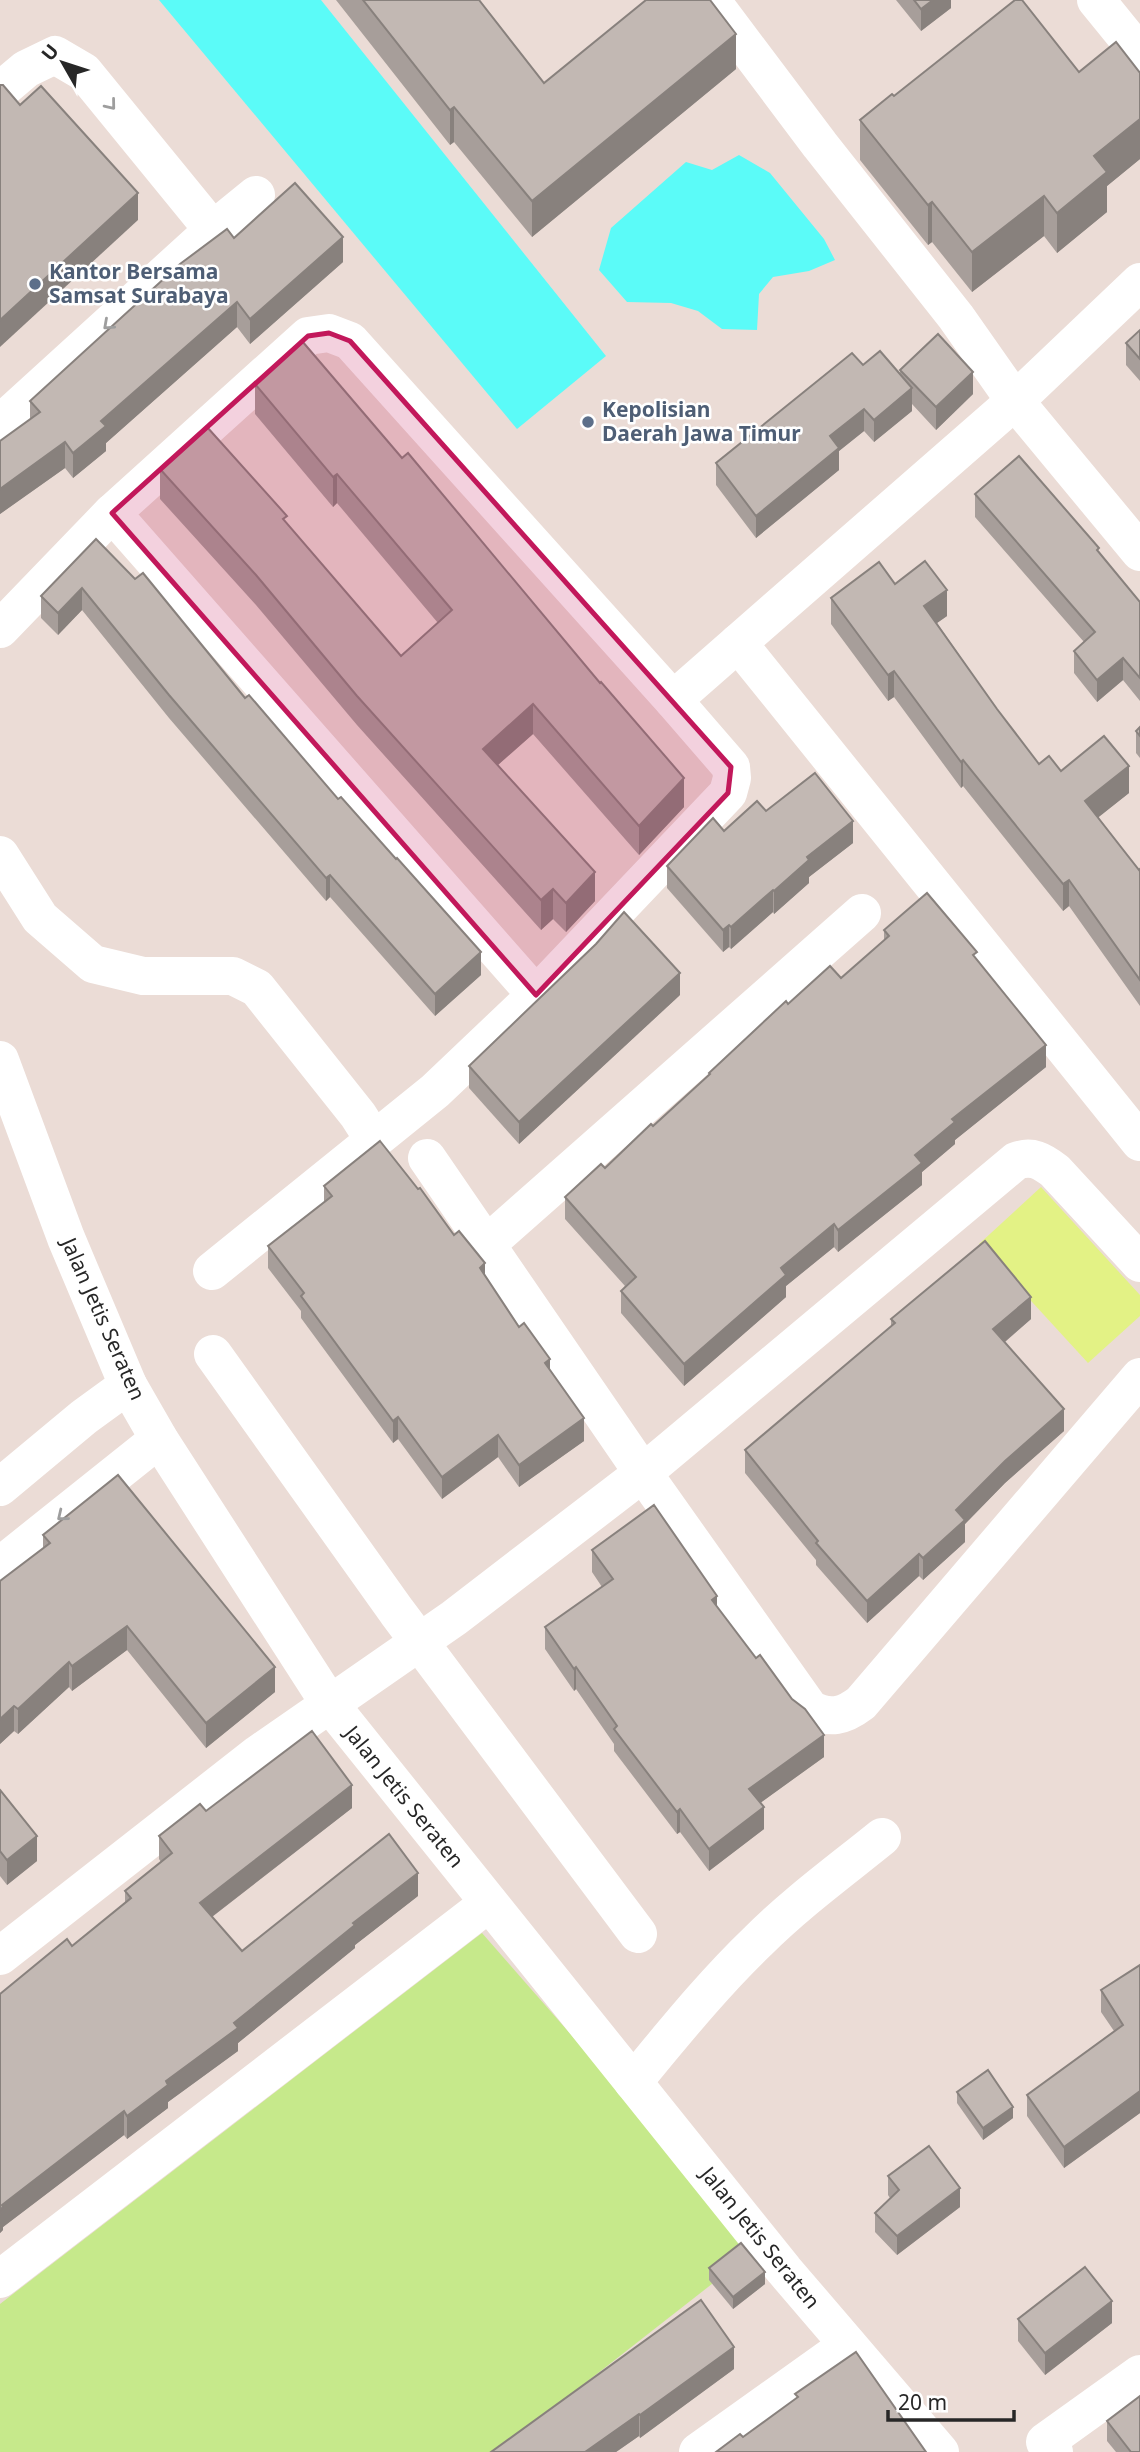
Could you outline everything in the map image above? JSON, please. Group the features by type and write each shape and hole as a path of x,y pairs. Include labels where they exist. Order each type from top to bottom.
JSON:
{"street":[{"path":"711,0 820,145 956,317 1015,401 1140,552"},
{"path":"1096,0 1140,54"},
{"path":"0,91 26,69 55,55 84,72 213,230"},
{"path":"0,424 213,230 256,195"},
{"path":"673,700 1015,401 1140,282"},
{"path":"0,629 111,513 309,336 329,334 350,341 731,767 733,778 728,793 536,995 414,1110 366,1127 212,1271"},
{"path":"111,513 536,995"},
{"path":"738,643 1140,1142"},
{"path":"0,855 40,918 93,964 143,976 233,976 257,988 366,1127"},
{"path":"487,1244 862,913"},
{"name":"Jalan Jetis Seraten","path":"0,1060 66,1238 128,1385 159,1439 329,1703 784,2270 940,2452"},
{"path":"427,1158 643,1473 810,1709 820,1715 832,1717 843,1714 861,1703 1140,1377"},
{"path":"0,1956 258,1754 454,1618 643,1473 1016,1160 1040,1160 1055,1171 1140,1263"},
{"path":"213,1354 373,1579 638,1934"},
{"path":"0,1487 84,1417 128,1385"},
{"path":"0,1566 159,1439"},
{"path":"633,2082 765,1933 881,1838"},
{"path":"0,2279 489,1903"},
{"path":"698,2452 848,2345"},
{"path":"1054,2452 1045,2442 1140,2374"}],"highlighted area":[{"path":"329,333 350,341 731,767 728,793 536,995 112,513 308,336"}],"green space":[{"path":"1041,1187 1140,1295 1140,1316 1088,1363 979,1244"},
{"path":"482,1933 758,2248 497,2452 0,2452 0,2304"}],"water":[{"path":"159,0 321,0 606,356 517,429"},
{"path":"739,155 770,173 824,239 835,260 809,271 773,277 759,294 757,330 722,329 698,311 671,303 627,302 599,270 611,228 686,162 712,170"}],"building":[{"path":"363,0 479,0 544,83 646,0 710,0 736,34 532,201 454,107 450,110"},
{"path":"914,0 933,0 921,9"},
{"path":"1015,0 1022,0 1079,72 1116,42 1140,73 1140,119 1094,156 1107,172 1057,213 1044,196 972,252 932,202 928,205 860,120"},
{"name":"Kantor Bersama Samsat Surabaya","path":"0,85 3,85 20,105 41,86 138,193 0,320"},
{"path":"295,183 343,237 250,319 237,302 101,421 106,426 73,453 65,442 0,489 0,441 40,412 30,401 180,264 227,229 234,238"},
{"path":"1140,330 1140,359 1126,343"},
{"path":"938,334 973,372 936,407 900,370"},
{"path":"302,341 402,458 408,453 600,683 684,778 639,826 533,704 483,749 595,872 566,903 553,889 541,900 357,696 256,575 160,469 207,427 287,516 283,519 401,656 452,610 337,474 333,477 255,384"},
{"path":"880,351 912,388 874,420 864,409 830,436 839,448 756,516 716,463 852,353 863,365"},
{"path":"1019,456 1099,548 1097,550 1140,602 1140,678 1123,658 1097,680 1074,651 1095,632 975,494"},
{"path":"96,539 135,579 143,573 245,698 249,695 338,799 341,797 481,952 435,994 330,875 326,878 169,695 82,588 58,613 41,596"},
{"path":"925,561 947,590 924,606 1039,764 1049,756 1061,771 1104,736 1129,766 1085,801 1140,869 1140,980 1069,880 1063,884 963,760 961,762 894,671 888,675 831,598 879,562 895,584"},
{"path":"815,773 853,821 807,857 809,860 774,891 731,927 729,925 723,930 667,866 713,818 724,831 757,801 766,811"},
{"path":"927,893 977,952 973,955 1046,1045 952,1119 955,1122 915,1155 922,1163 838,1230 834,1224 781,1268 786,1275 684,1364 621,1291 636,1277 565,1197 601,1164 605,1168 651,1124 653,1126 710,1074 786,1001 788,1004 830,966 841,978 889,936 884,930"},
{"path":"624,912 680,973 519,1122 469,1066 596,944"},
{"path":"380,1141 418,1189 420,1188 454,1235 459,1231 485,1263 480,1268 519,1327 524,1323 550,1359 545,1363 584,1418 519,1465 498,1435 442,1477 398,1417 393,1421 301,1296 304,1293 268,1246 332,1196 324,1186"},
{"path":"985,1241 1031,1297 993,1329 1064,1409 1005,1461 956,1510 965,1520 923,1558 919,1554 867,1601 816,1543 818,1541 745,1450 895,1323 891,1319"},
{"path":"118,1475 275,1667 206,1723 127,1626 72,1666 69,1662 18,1709 14,1706 0,1719 0,1581 50,1543 43,1535"},
{"path":"654,1505 717,1596 712,1600 756,1658 760,1655 792,1699 805,1709 824,1735 749,1789 764,1807 709,1849 680,1809 677,1812 614,1729 617,1726 545,1627 613,1579 592,1550"},
{"path":"312,1731 352,1785 200,1903 242,1951 389,1834 418,1873 353,1923 355,1925 234,2023 238,2028 166,2081 168,2085 127,2116 124,2111 2,2205 0,2210 0,1994 67,1939 72,1946 131,1898 125,1891 172,1853 159,1836 200,1804 206,1811"},
{"path":"0,1790 37,1836 7,1860 0,1851"},
{"path":"1140,1965 1140,2091 1064,2147 1027,2095 1123,2025 1101,1990"},
{"path":"988,2070 1013,2107 983,2128 957,2092"},
{"path":"929,2146 960,2188 897,2236 875,2213 899,2190 888,2176"},
{"path":"741,2243 765,2272 733,2297 709,2268"},
{"path":"1085,2267 1112,2301 1045,2353 1018,2319"},
{"path":"701,2300 734,2347 585,2452 491,2452"},
{"path":"856,2352 926,2452 716,2452 740,2434 743,2437 798,2397 795,2394"},
{"path":"1140,2396 1140,2452 1131,2452 1107,2421"}],"place":[{"name":"Kantor Bersama Samsat Surabaya","path":"35,284"},
{"name":"Kepolisian Daerah Jawa Timur","path":"588,422"}]}
